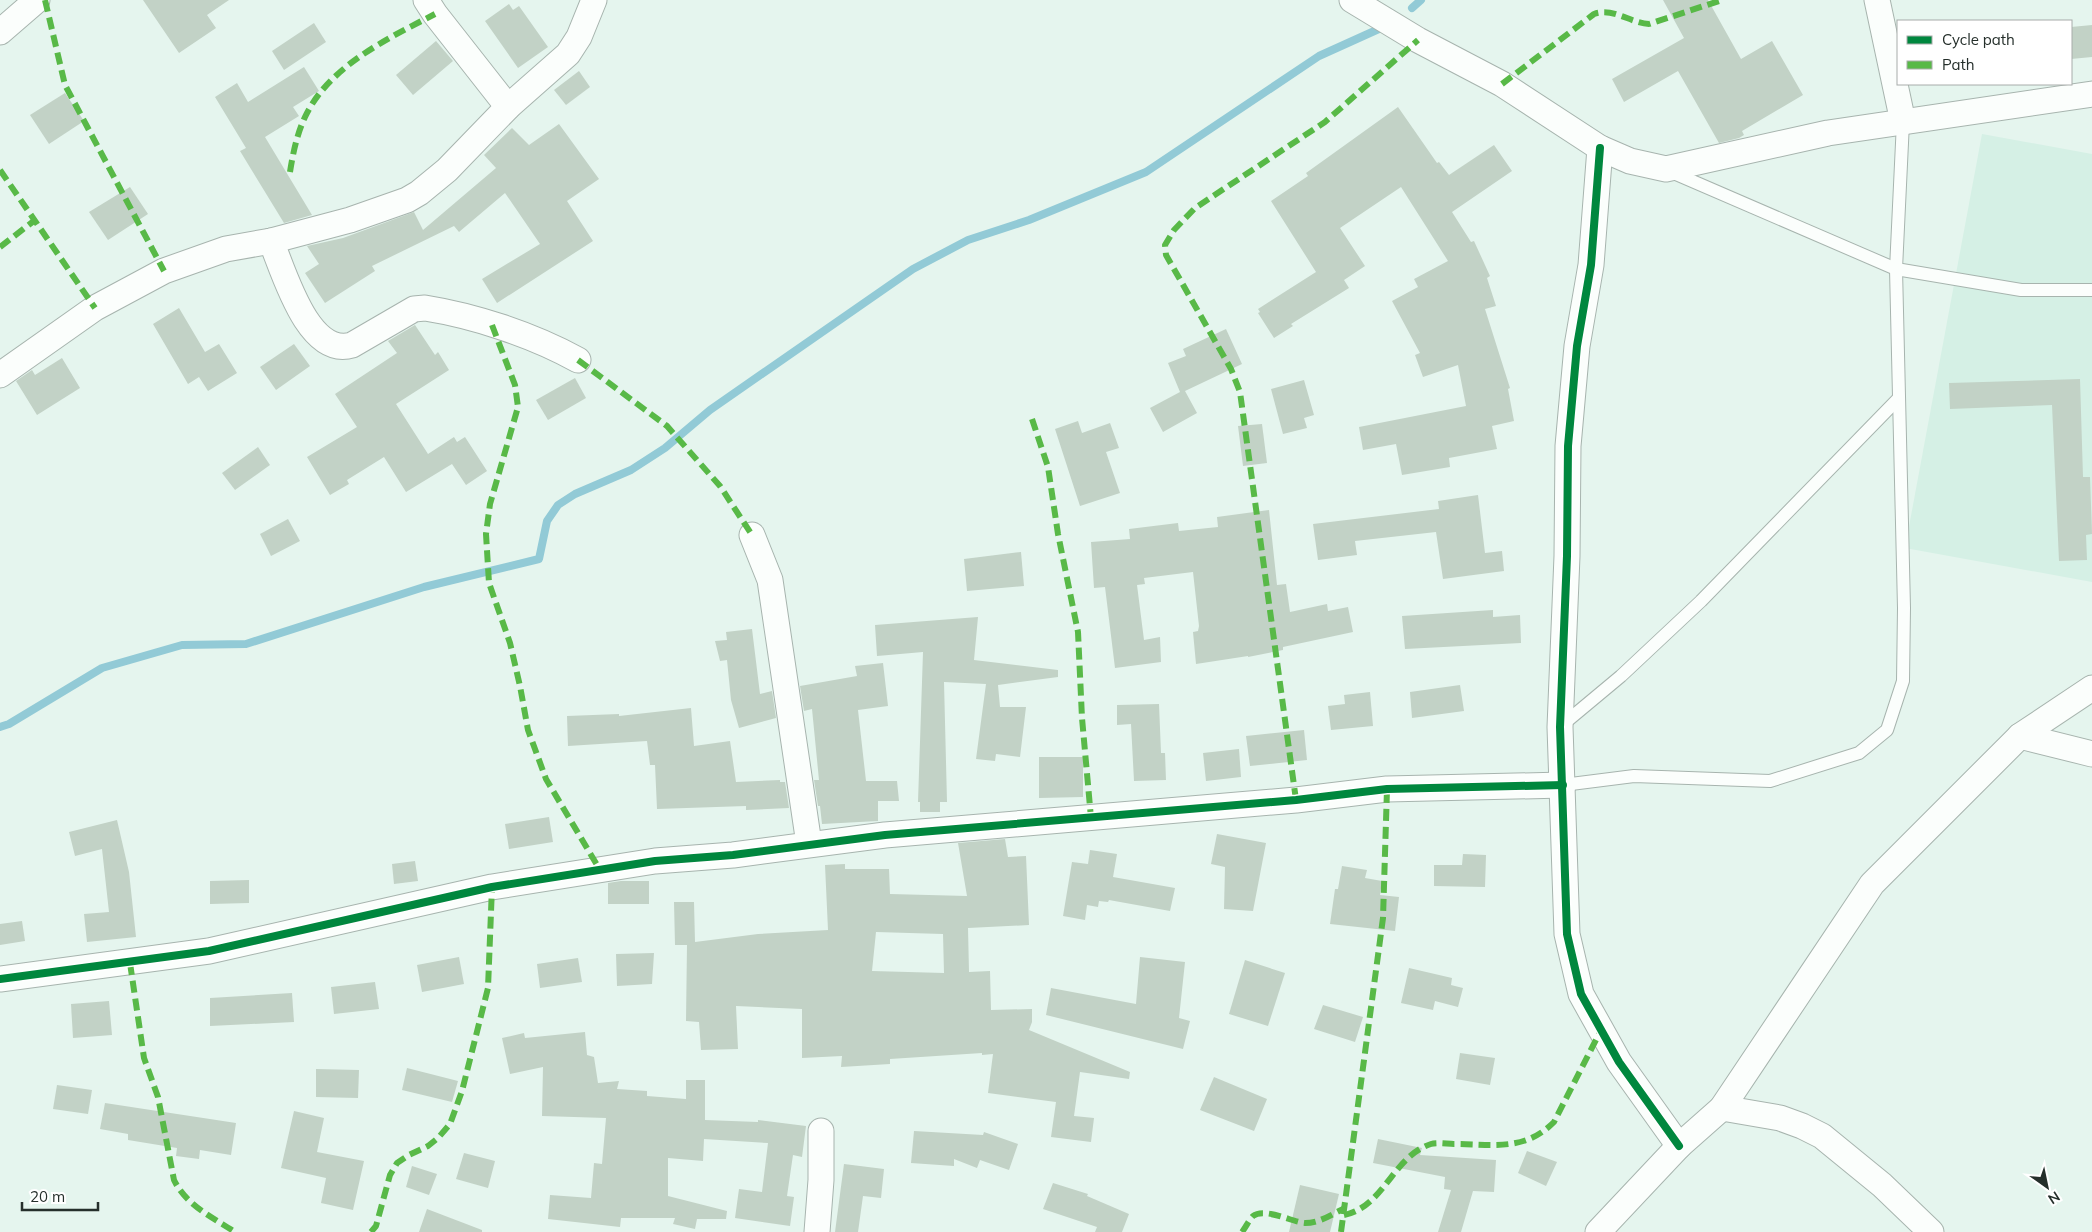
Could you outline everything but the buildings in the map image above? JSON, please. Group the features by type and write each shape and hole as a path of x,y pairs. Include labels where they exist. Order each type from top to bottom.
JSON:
{"street":[{"path":"0,32 37,0"},
{"path":"426,0 508,107"},
{"path":"0,375 95,308 164,271 226,249 271,241 350,220 406,200 419,193 447,170 508,107 568,54 579,37 594,0"},
{"path":"1352,0 1418,40 1502,84 1600,148 1630,161 1666,170 1828,133 2092,94"},
{"path":"1877,0 1903,122"},
{"path":"1600,148 1591,265 1577,346 1568,446 1567,556 1560,727 1567,934 1581,994 1619,1062 1679,1146"},
{"path":"271,241 299,308 313,330 332,345 344,348 352,345 414,309 425,308 519,334 553,346 578,360"},
{"path":"752,535 770,580 809,844"},
{"path":"1598,1232 1679,1146 1722,1108 1872,884 2020,736 2092,688"},
{"path":"2020,736 2092,754"},
{"path":"0,979 209,951 492,887 655,861 733,855 885,835 1296,800 1387,790 1563,785"},
{"path":"1722,1108 1780,1118 1822,1136 1882,1185 1931,1232"},
{"path":"817,1232 821,1180 821,1131"}],"lane":[{"path":"1563,785 1634,776 1770,780 1859,754 1887,730 1903,681 1904,608 1896,269 1903,122"},
{"path":"1666,170 1896,269 2021,290 2092,290"},
{"path":"1560,727 1621,676 1701,601 1898,399"}],"shaded area":[{"path":"1982,134 2092,154 2092,582 1905,548"}],"waterway":[{"path":"1412,8 1421,0"},
{"path":"0,727 9,724 102,668 182,645 246,644 424,587 539,559 547,521 558,505 575,494 631,470 665,448 710,410 913,269 968,240 1029,220 1146,172 1319,56 1381,28"}],"marked path":[{"path":"45,0 65,85 164,271"},
{"path":"1502,84 1594,14 1608,12 1649,24 1722,0"},
{"path":"290,172 302,123 316,99 329,83 344,69 379,44 435,14"},
{"path":"1296,800 1240,392 1231,369 1166,255 1165,245 1174,230 1195,208 1325,122 1418,40"},
{"path":"0,170 95,308"},
{"path":"0,247 35,220"},
{"path":"492,325 515,385 518,407 490,504 486,534 489,583 510,643 528,730 546,779 600,870"},
{"path":"578,360 667,426 720,486 752,535"},
{"path":"1032,419 1048,467 1058,534 1078,632 1082,718 1091,818"},
{"path":"1341,1232 1383,918 1387,789"},
{"path":"371,1232 376,1226 390,1175 397,1163 428,1146 438,1138 450,1124 462,1091 488,988 492,887"},
{"path":"130,963 144,1058 158,1097 174,1180 185,1197 209,1216 235,1232"},
{"path":"1344,1215 1358,1210 1369,1202 1407,1159 1418,1150 1431,1144 1507,1144 1519,1142 1543,1132 1554,1122 1601,1030"},
{"path":"1242,1232 1253,1216 1258,1214 1271,1214 1310,1223 1321,1220 1345,1208"}],"cycle path":[{"path":"1600,148 1591,265 1577,346 1568,446 1567,556 1560,727 1567,934 1581,994 1619,1062 1679,1146"},
{"path":"0,979 209,951 492,887 655,861 733,855 885,835 1296,800 1387,789 1563,785"}]}
